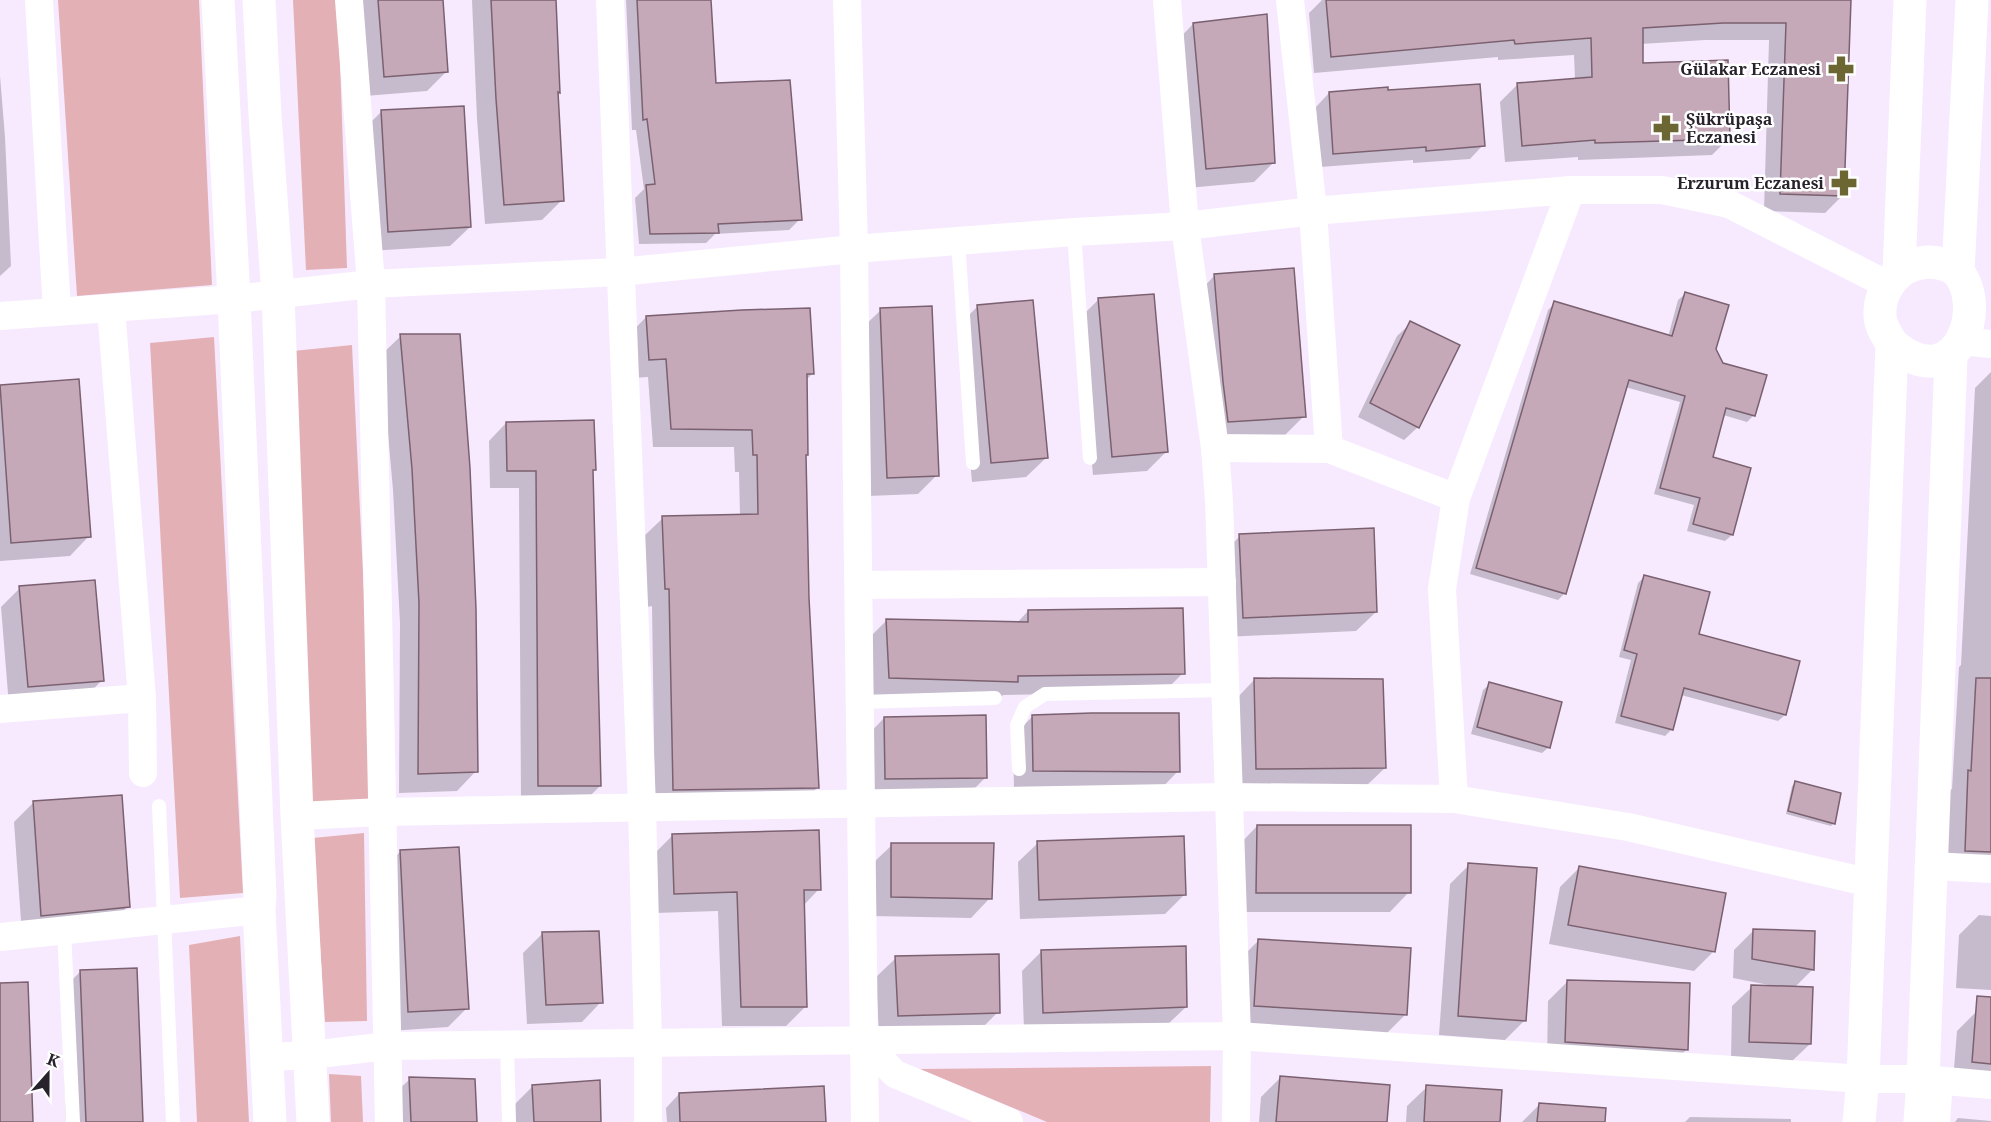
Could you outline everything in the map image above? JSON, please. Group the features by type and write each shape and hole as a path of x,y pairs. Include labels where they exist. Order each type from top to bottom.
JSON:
{"street":[{"path":"39,0 57,312"},
{"path":"218,0 234,299 270,1122"},
{"path":"260,0 265,115 278,295 297,816 314,1122"},
{"path":"349,0 371,285 389,1122"},
{"path":"610,0 642,807 648,1122"},
{"path":"847,0 854,249 865,1122"},
{"path":"1167,0 1185,226 1215,448 1222,582 1237,1036 1236,1122"},
{"path":"1290,0 1312,211 1329,449"},
{"path":"1910,0 1893,278 1882,299 1880,315 1884,331 1892,344 1904,355 1919,361 1935,362 1970,348"},
{"path":"1959,271 1972,0"},
{"path":"0,316 234,299 371,285 619,272 854,249 1185,226 1312,211 1571,190 1662,189 1729,204 1893,278"},
{"path":"1454,799 1442,589 1456,498 1571,190"},
{"path":"1893,278 1913,265 1929,262 1944,264 1959,271 1968,279 1986,313 1977,328 1970,348 1931,866 1934,1080 1920,1122"},
{"path":"111,308 142,698 144,773"},
{"path":"1859,1122 1863,1079 1892,344"},
{"path":"1215,448 1329,449 1456,498"},
{"path":"859,585 1222,582"},
{"path":"0,709 142,698"},
{"path":"297,816 382,812 1228,797 1454,799 1628,827 1871,883"},
{"path":"1931,866 1991,869"},
{"path":"0,937 259,910"},
{"path":"268,1057 310,1055 387,1046 1237,1036 1863,1079 1934,1080 1991,1085"},
{"path":"863,1041 895,1074 1009,1122"}],"lane":[{"path":"1074,232 1090,458"},
{"path":"958,241 973,463"},
{"path":"1019,769 1017,725 1025,707 1045,694 1224,690"},
{"path":"860,702 995,698"},
{"path":"159,806 173,1122"},
{"path":"64,930 74,1122"},
{"path":"507,1044 509,1122"},
{"path":"1934,1080 1943,1122"}],"shaded area":[{"path":"58,0 199,0 212,285 77,296"},
{"path":"293,0 338,0 347,268 306,270"},
{"path":"214,337 243,893 180,898 150,343"},
{"path":"352,345 374,801 311,804 293,351"},
{"path":"364,833 367,1021 325,1022 313,838"},
{"path":"240,936 249,1122 197,1122 189,945"},
{"path":"1211,1066 1210,1122 1047,1122 920,1069"},
{"path":"329,1074 361,1076 363,1122 331,1122"}],"building":[{"path":"378,0 443,0 448,72 384,77"},
{"path":"491,0 556,0 564,201 504,205"},
{"path":"637,0 711,0 716,83 790,80 802,220 718,224 719,233 650,234 646,185 655,184 647,119 643,120"},
{"path":"1326,0 1851,0 1844,196 1780,194 1786,23 1723,23 1643,28 1643,63 1728,60 1730,139 1595,143 1595,140 1522,146 1517,83 1592,77 1591,38 1515,44 1514,40 1331,57"},
{"path":"1267,14 1275,163 1206,169 1193,23"},
{"path":"1480,84 1485,146 1426,151 1426,147 1333,154 1329,92 1388,87 1388,90"},
{"path":"464,106 471,227 388,232 381,110"},
{"path":"1294,268 1306,417 1228,422 1214,274"},
{"path":"1685,292 1729,305 1716,349 1723,363 1767,375 1755,416 1726,408 1713,457 1751,468 1733,535 1693,524 1700,498 1660,488 1685,396 1629,380 1566,594 1476,568 1554,301 1672,336"},
{"path":"1154,294 1168,452 1112,457 1098,298"},
{"path":"1033,300 1048,458 991,463 977,305"},
{"path":"932,306 939,476 887,478 880,308"},
{"path":"810,308 814,374 807,374 808,455 806,455 809,598 819,788 673,790 669,589 665,589 662,516 758,514 757,455 753,455 752,430 671,429 666,359 649,360 646,316"},
{"path":"1410,321 1460,345 1419,428 1370,403"},
{"path":"400,334 460,334 470,468 476,609 478,772 418,774 419,603 412,469"},
{"path":"79,379 91,537 11,543 0,385"},
{"path":"594,420 596,470 593,470 601,786 538,786 536,471 507,471 506,422"},
{"path":"1374,528 1377,612 1243,618 1239,534"},
{"path":"1644,575 1710,592 1699,634 1800,661 1786,715 1684,688 1673,730 1621,716 1637,654 1624,650"},
{"path":"95,580 104,681 28,687 19,586"},
{"path":"1183,608 1185,674 1018,676 1018,682 889,678 886,619 1028,622 1028,610"},
{"path":"1254,678 1383,679 1386,768 1256,769"},
{"path":"1976,678 1991,678 1991,852 1965,851 1968,770 1971,771"},
{"path":"1489,682 1562,702 1550,748 1477,727"},
{"path":"1179,713 1180,772 1033,771 1032,715"},
{"path":"986,715 987,778 885,779 884,717"},
{"path":"1795,781 1841,793 1835,824 1788,811"},
{"path":"122,795 130,907 41,916 33,801"},
{"path":"1257,825 1411,825 1411,893 1256,893"},
{"path":"819,830 821,890 804,890 807,1007 741,1007 737,892 674,894 672,834"},
{"path":"1184,836 1186,895 1039,900 1037,841"},
{"path":"891,843 994,843 992,899 891,897"},
{"path":"459,847 469,1009 408,1012 400,850"},
{"path":"1468,863 1537,868 1526,1021 1458,1016"},
{"path":"1579,866 1726,893 1715,952 1568,925"},
{"path":"1753,929 1815,931 1814,970 1752,959"},
{"path":"599,931 603,1003 546,1005 542,932"},
{"path":"1258,939 1411,948 1407,1015 1254,1006"},
{"path":"1186,946 1187,1007 1043,1013 1041,950"},
{"path":"999,954 1000,1013 898,1016 895,956"},
{"path":"137,968 143,1122 86,1122 80,970"},
{"path":"1567,980 1690,983 1688,1050 1565,1042"},
{"path":"28,982 33,1122 0,1122 0,983"},
{"path":"1751,985 1813,987 1811,1044 1749,1042"},
{"path":"1977,996 1991,997 1991,1064 1972,1062"},
{"path":"1280,1076 1390,1085 1387,1122 1276,1122"},
{"path":"409,1077 475,1079 477,1122 411,1122"},
{"path":"600,1080 601,1122 534,1122 532,1085"},
{"path":"1426,1085 1502,1090 1500,1122 1424,1122"},
{"path":"824,1086 826,1122 680,1122 679,1093"},
{"path":"1539,1103 1606,1108 1605,1122 1537,1122"}],"place":[{"name":"Gülakar Eczanesi","path":"1841,69"},
{"name":"Şükrüpaşa Eczanesi","path":"1666,128"},
{"name":"Erzurum Eczanesi","path":"1844,183"}]}
